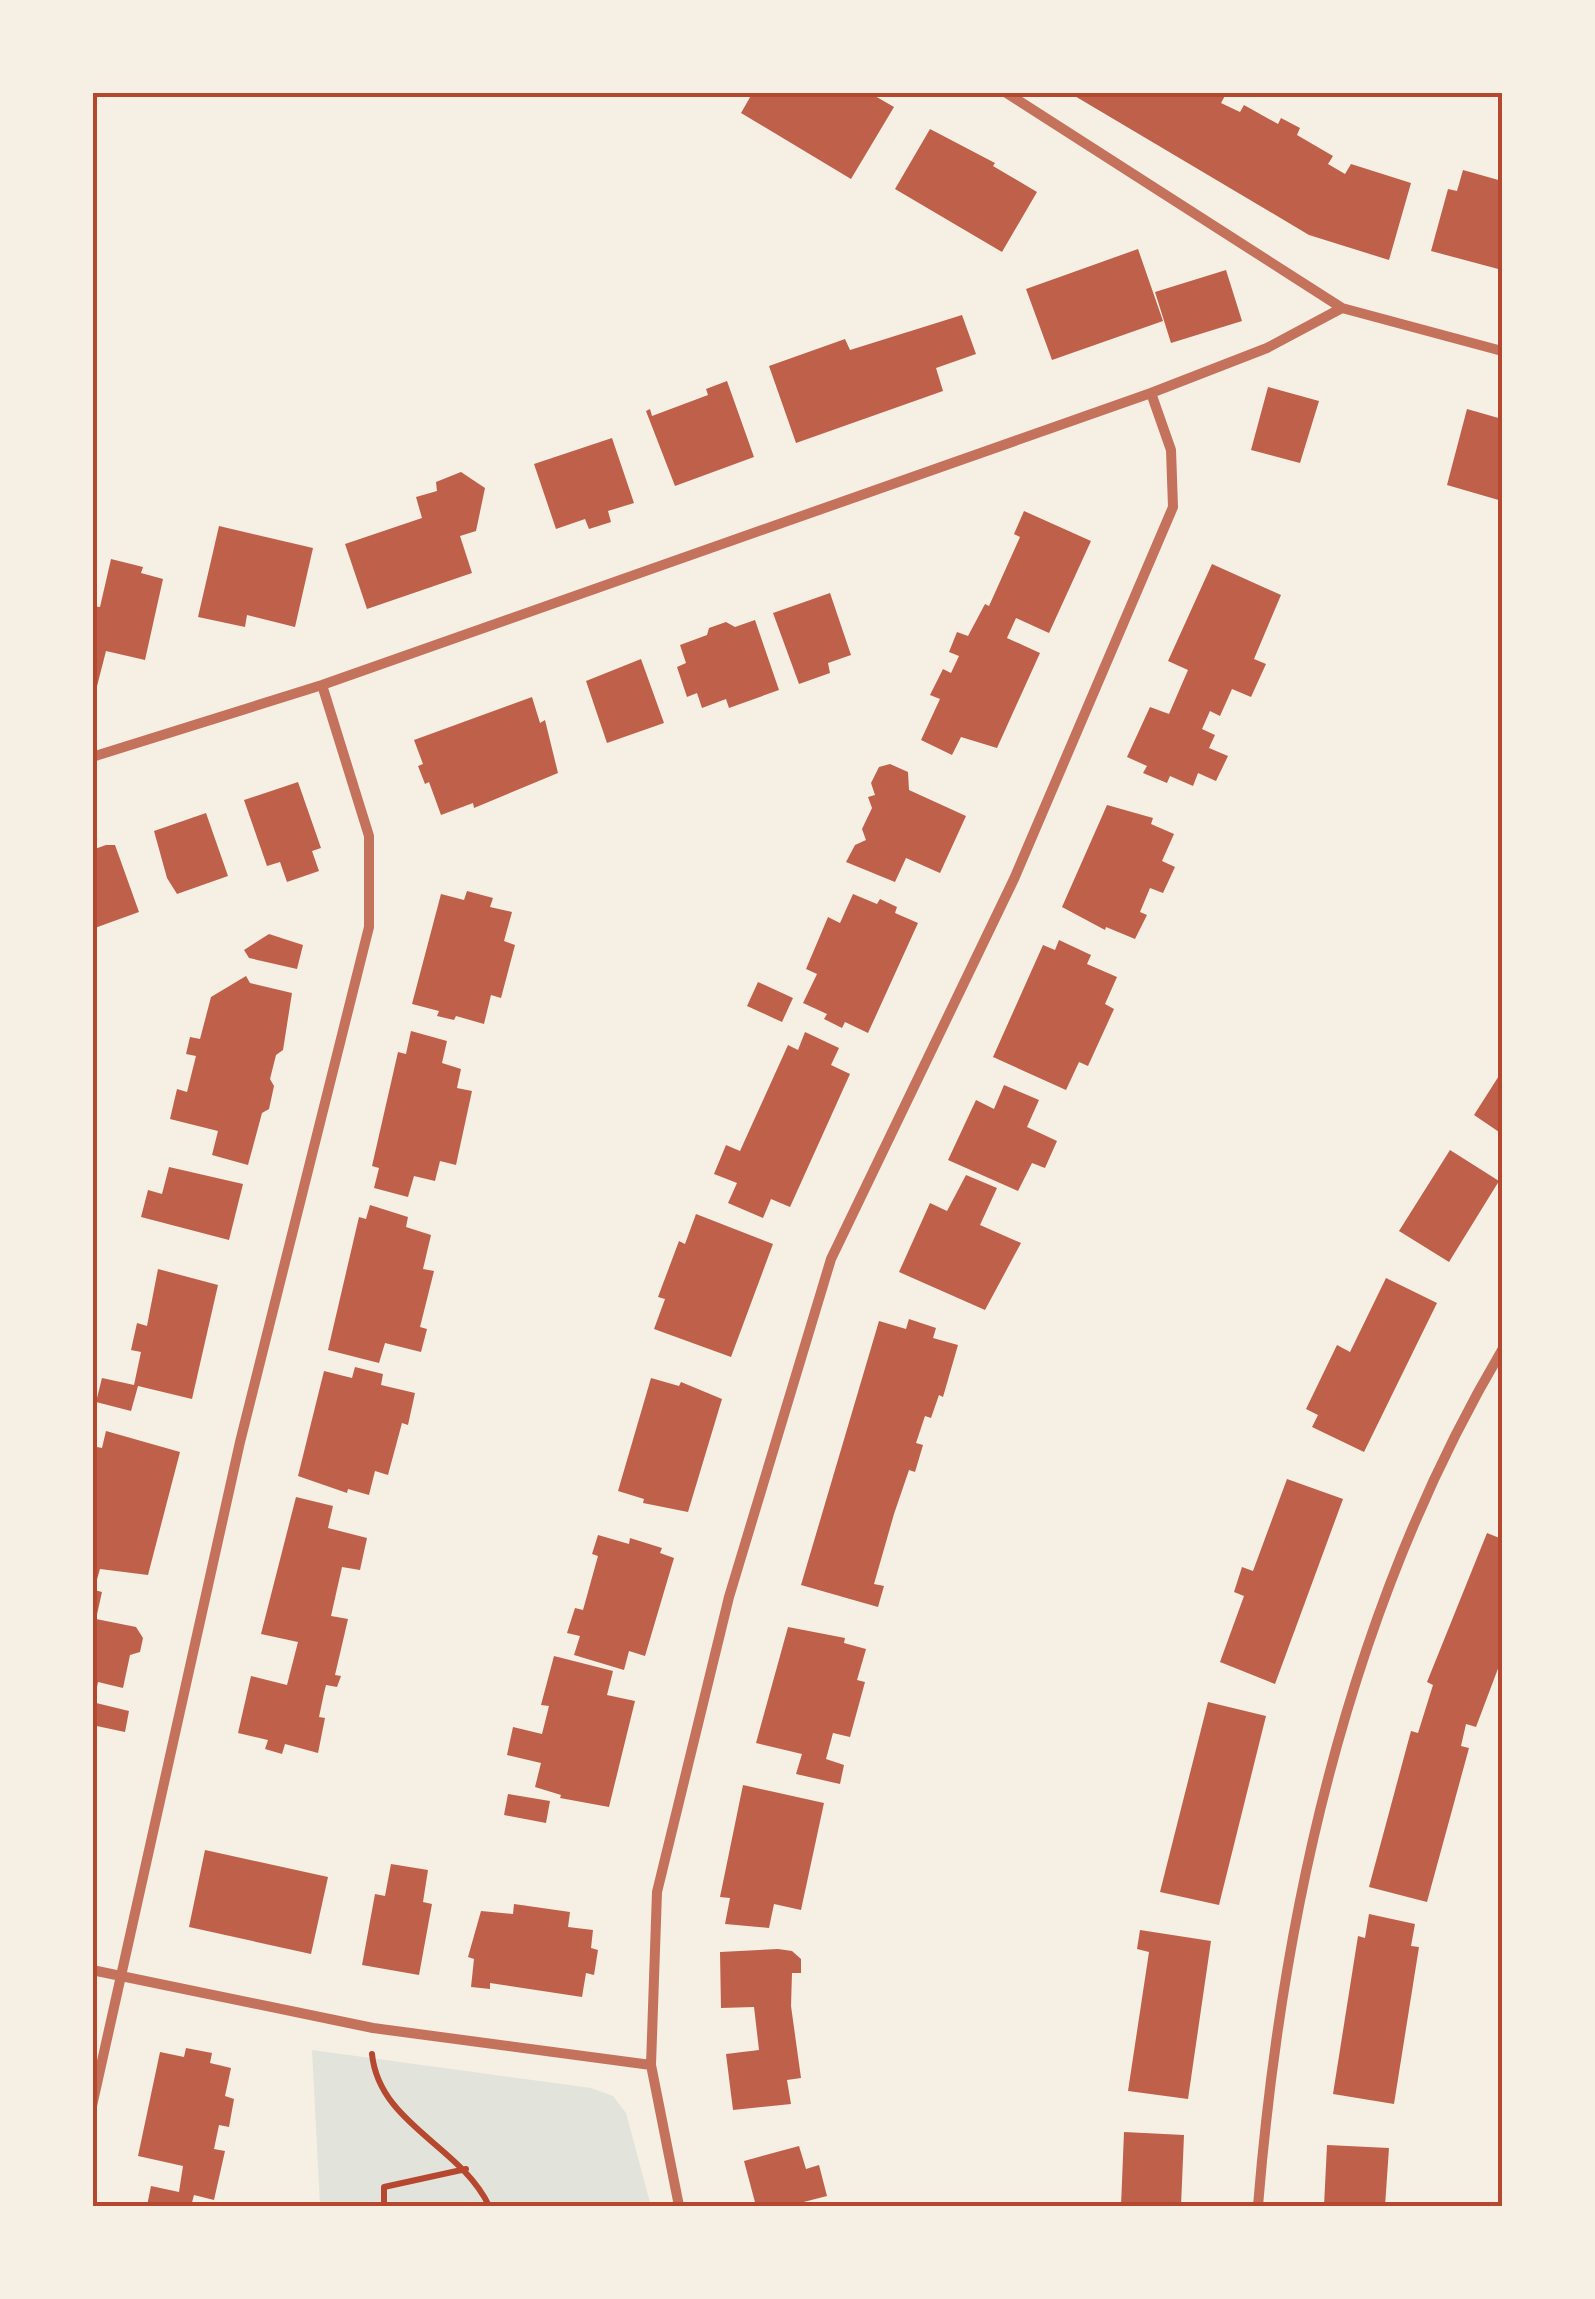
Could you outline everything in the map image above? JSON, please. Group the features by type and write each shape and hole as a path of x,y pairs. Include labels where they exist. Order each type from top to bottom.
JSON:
{"street":[{"path":"1005,92 1342,308 1502,350"},
{"path":"92,757 322,685 1152,393 1267,348 1342,308"},
{"path":"680,2206 651,2066 657,1892 740,1560 831,1259 1014,878 1173,507 1172,450 1152,393"},
{"path":"92,2106 240,1442 369,926 369,836 322,685"},
{"path":"1258,2206 1268,2084 1299,1896 1346,1720 1404,1551 1502,1350"},
{"path":"92,1970 373,2028 651,2066"}],"path":[{"path":"373,2028 371,2058 378,2083 393,2108 467,2169 490,2206"},
{"path":"384,2206 384,2187 467,2169"}],"shaded area":[{"path":"312,2050 591,2088 613,2096 626,2113 651,2206 320,2206"}],"building":[{"path":"753,92 868,92 894,107 851,179 741,113"},
{"path":"1068,92 1227,92 1221,103 1240,112 1244,105 1278,124 1281,118 1300,128 1297,135 1333,156 1328,164 1345,174 1351,164 1411,183 1389,260 1309,235"},
{"path":"930,129 995,163 993,166 1037,192 1002,252 895,189"},
{"path":"1463,170 1502,181 1502,270 1431,251 1448,189 1457,191"},
{"path":"1138,249 1163,321 1052,360 1026,289"},
{"path":"1226,270 1242,321 1171,343 1155,292"},
{"path":"962,315 976,354 936,368 943,391 796,443 769,366 845,339 850,350"},
{"path":"727,381 754,457 675,486 646,411 650,409 652,416 708,395 706,389"},
{"path":"1268,387 1319,401 1300,463 1251,450"},
{"path":"1467,409 1502,419 1502,501 1447,485"},
{"path":"612,438 634,503 608,511 611,522 589,529 585,519 556,529 534,464"},
{"path":"461,472 485,488 476,531 460,536 472,573 367,609 345,544 422,518 416,497 437,491 436,482"},
{"path":"1024,511 1091,541 1049,633 1016,618 1007,638 1040,653 997,748 961,737 952,755 921,740 940,699 930,695 943,669 951,673 959,656 949,652 957,632 968,636 985,604 989,606 1020,537 1014,534"},
{"path":"219,526 313,548 295,627 247,615 245,627 198,617"},
{"path":"111,559 143,567 141,573 163,579 145,660 106,651 94,698 92,606 100,607"},
{"path":"1212,564 1281,595 1254,659 1266,664 1251,697 1232,689 1220,716 1210,711 1202,729 1215,735 1209,748 1228,756 1216,781 1198,773 1193,786 1170,776 1167,783 1143,773 1147,766 1127,757 1150,707 1169,714 1188,670 1168,661"},
{"path":"830,593 851,655 828,663 830,673 799,684 773,613"},
{"path":"755,620 779,690 729,708 726,699 702,708 697,693 687,697 677,667 686,663 680,645 707,635 709,628 726,622 735,627"},
{"path":"641,659 664,723 607,743 586,681"},
{"path":"532,697 540,723 545,720 558,773 474,808 473,803 441,815 429,782 425,784 418,766 423,764 414,740"},
{"path":"890,764 908,772 909,790 966,816 940,873 906,858 895,882 846,862 855,845 866,840 862,829 872,808 868,797 875,795 871,783 879,767"},
{"path":"298,782 321,848 312,851 319,871 287,882 280,862 267,866 244,800"},
{"path":"1107,805 1153,818 1151,824 1174,834 1162,861 1175,867 1163,893 1150,888 1140,912 1147,915 1135,939 1106,927 1105,930 1062,907"},
{"path":"206,813 228,876 177,894 167,878 154,831"},
{"path":"115,845 139,912 92,929 92,850"},
{"path":"467,891 493,898 490,907 512,912 504,941 515,945 501,998 491,995 484,1024 456,1016 454,1020 437,1016 439,1011 412,1004 441,894 464,900"},
{"path":"853,894 877,904 880,899 897,907 895,913 918,923 868,1033 845,1022 842,1028 824,1019 827,1014 803,1003 817,974 806,969 828,917 840,923"},
{"path":"269,934 303,945 297,969 249,958 244,950"},
{"path":"1059,940 1091,955 1087,964 1117,977 1105,1004 1114,1009 1088,1066 1079,1062 1066,1090 993,1057 1043,945 1055,950"},
{"path":"246,976 250,983 292,993 283,1050 276,1055 270,1079 274,1086 269,1109 262,1113 248,1165 212,1155 218,1131 170,1119 177,1089 187,1092 196,1056 186,1054 190,1037 200,1039 211,997"},
{"path":"758,982 793,998 782,1022 747,1006"},
{"path":"411,1031 447,1041 442,1063 461,1069 457,1088 472,1091 456,1165 440,1161 435,1181 414,1176 408,1197 374,1188 379,1168 372,1166 398,1052 406,1054"},
{"path":"805,1032 839,1048 831,1065 850,1074 790,1207 771,1199 763,1218 728,1203 737,1183 714,1174 726,1145 740,1151 788,1045 798,1050"},
{"path":"1502,1071 1502,1134 1474,1115"},
{"path":"1004,1085 1039,1100 1027,1127 1057,1141 1045,1168 1032,1163 1018,1191 948,1160 976,1100 994,1109"},
{"path":"1450,1150 1499,1181 1449,1262 1399,1231"},
{"path":"169,1167 243,1184 229,1240 141,1217 148,1190 162,1194"},
{"path":"966,1175 997,1188 980,1225 1021,1243 985,1310 899,1272 930,1203 947,1211"},
{"path":"370,1205 408,1217 406,1227 431,1235 423,1269 434,1271 420,1327 427,1329 421,1352 385,1343 379,1363 328,1350 359,1217 366,1219"},
{"path":"696,1214 773,1244 731,1357 654,1329 665,1299 658,1297 679,1241 685,1244"},
{"path":"158,1269 218,1285 192,1399 138,1386 131,1411 96,1402 102,1378 134,1385 141,1352 131,1350 137,1323 147,1326"},
{"path":"1386,1278 1437,1303 1364,1452 1312,1427 1318,1415 1306,1409 1337,1345 1350,1352"},
{"path":"909,1319 936,1328 933,1338 958,1345 943,1397 939,1395 931,1418 925,1416 916,1443 923,1445 915,1472 909,1470 894,1514 874,1584 884,1586 878,1607 801,1585 879,1321 906,1329"},
{"path":"355,1367 383,1374 381,1385 415,1393 408,1425 402,1423 388,1475 375,1471 369,1495 348,1489 347,1493 298,1476 324,1371 352,1378"},
{"path":"651,1378 679,1386 681,1382 722,1399 688,1512 643,1503 644,1499 618,1491"},
{"path":"106,1431 180,1452 148,1575 100,1569 94,1590 102,1592 96,1619 136,1627 143,1638 140,1652 130,1655 123,1688 98,1682 96,1692 92,1691 92,1487 96,1471 92,1470 92,1446 102,1448"},
{"path":"1287,1479 1343,1499 1275,1684 1220,1662 1244,1596 1234,1592 1242,1567 1253,1571"},
{"path":"296,1497 333,1506 328,1528 367,1538 360,1570 342,1567 331,1616 348,1619 335,1675 341,1676 337,1687 326,1685 319,1717 325,1718 318,1753 285,1744 282,1754 265,1749 268,1740 238,1733 251,1676 287,1685 298,1642 261,1634"},
{"path":"1487,1533 1502,1539 1502,1658 1476,1727 1466,1724 1461,1746 1469,1748 1427,1902 1369,1887 1411,1731 1418,1733 1433,1685 1427,1682"},
{"path":"598,1535 629,1544 630,1538 662,1548 660,1553 674,1558 645,1656 629,1651 624,1670 574,1655 580,1636 567,1633 575,1608 583,1610 598,1556 592,1554"},
{"path":"788,1627 845,1638 844,1643 866,1649 857,1680 865,1682 850,1737 833,1733 826,1759 844,1765 840,1784 796,1774 802,1754 756,1743"},
{"path":"554,1656 613,1671 607,1695 635,1701 609,1807 560,1798 561,1795 535,1787 541,1763 507,1755 513,1727 542,1734 549,1706 541,1705"},
{"path":"92,1702 129,1711 125,1732 92,1725"},
{"path":"1208,1702 1266,1716 1219,1905 1160,1892"},
{"path":"743,1785 824,1803 801,1910 774,1904 769,1928 725,1924 730,1898 720,1897"},
{"path":"508,1794 550,1801 546,1823 504,1815"},
{"path":"205,1850 328,1877 311,1954 189,1927"},
{"path":"391,1864 428,1870 423,1902 432,1904 419,1975 362,1965 375,1894 385,1896"},
{"path":"514,1904 570,1912 568,1927 593,1930 591,1948 598,1950 594,1975 586,1973 582,1997 490,1983 490,1989 471,1987 474,1959 468,1957 481,1911 513,1914"},
{"path":"1369,1914 1415,1924 1411,1946 1419,1947 1394,2104 1333,2094 1358,1936 1365,1938"},
{"path":"1140,1930 1211,1941 1188,2099 1128,2091 1149,1952 1137,1949"},
{"path":"792,1951 801,1959 801,1973 792,1973 791,2006 801,2078 787,2080 791,2104 733,2110 726,2054 759,2050 754,2007 721,2008 720,1952"},
{"path":"186,2048 212,2053 210,2063 231,2068 225,2096 234,2099 229,2127 219,2125 214,2149 225,2151 214,2200 194,2195 191,2206 147,2206 151,2186 179,2192 183,2166 138,2156 160,2052 184,2057"},
{"path":"1124,2132 1184,2135 1181,2206 1121,2206"},
{"path":"1327,2145 1389,2148 1385,2206 1324,2206"},
{"path":"799,2146 806,2169 819,2165 827,2196 788,2206 756,2206 744,2161"}]}
